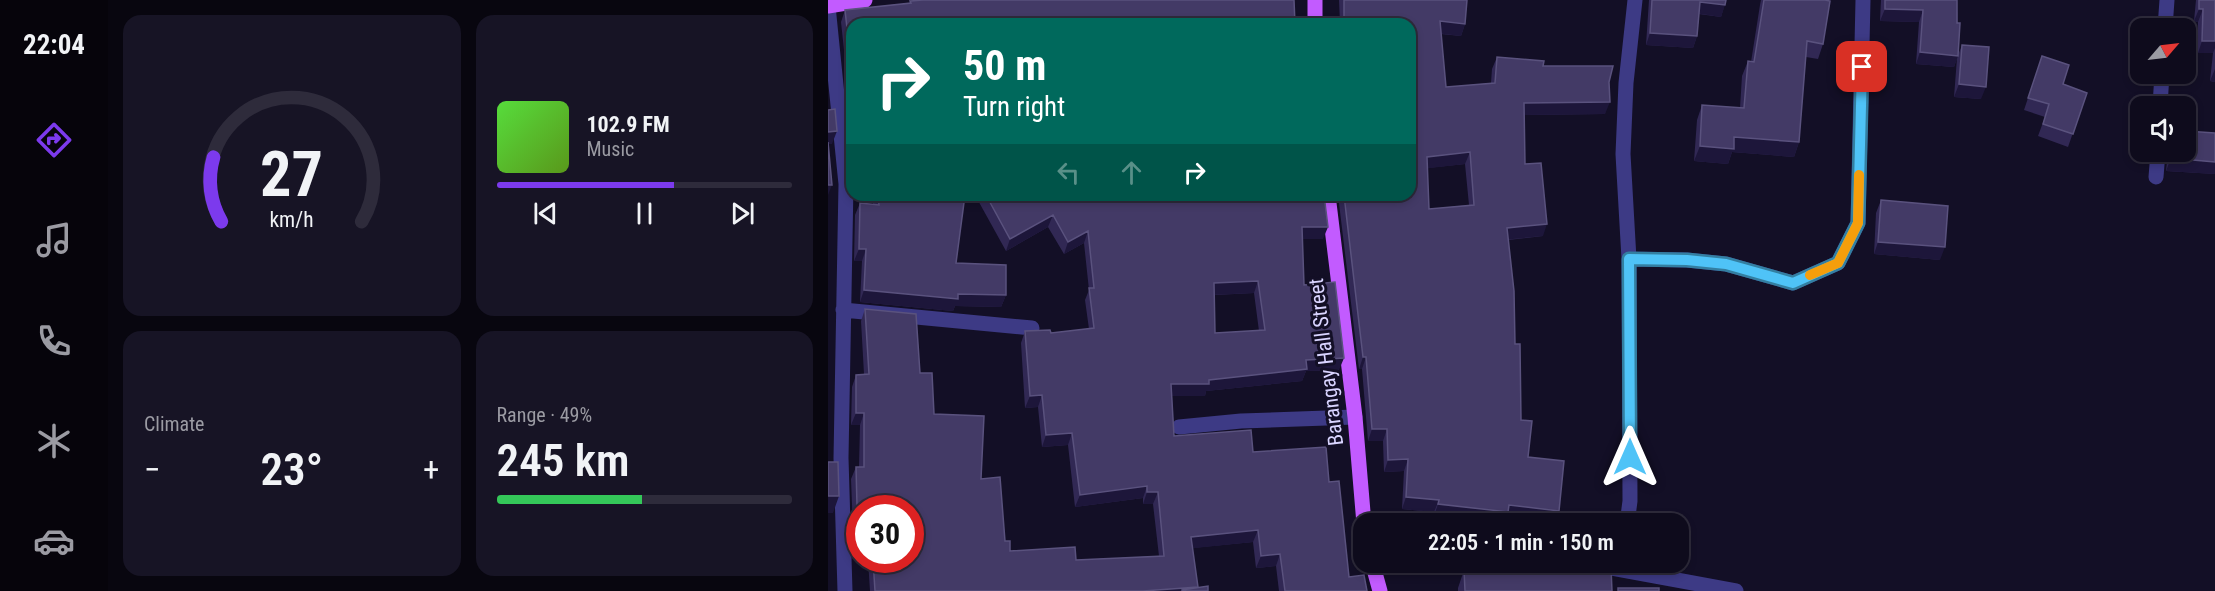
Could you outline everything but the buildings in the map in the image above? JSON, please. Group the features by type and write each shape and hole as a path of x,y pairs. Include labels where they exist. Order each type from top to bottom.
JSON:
{"main road":[{"path":"828,6 865,0"},
{"path":"1315,0 1315,18"},
{"name":"Barangay Hall Street","path":"1329,201 1355,417 1363,513"},
{"path":"1375,573 1380,591"}],"street":[{"path":"1628,513 1629,259 1623,154 1626,83 1635,0"},
{"path":"1629,259 1687,260 1726,264 1793,283 1838,263 1858,223 1863,0"},
{"path":"2166,18 2167,0"},
{"path":"828,6 846,184 842,458 845,591"},
{"path":"2156,177 2157,162"},
{"path":"843,310 1032,328"},
{"path":"1179,427 1355,417"},
{"path":"1652,573 1736,591"}],"slow traffic":[{"path":"1810,275 1838,263 1858,223 1859,175"}],"route":[{"path":"1630,457 1629,259 1687,260 1726,264 1793,283 1838,263 1858,223 1862,67"}]}
